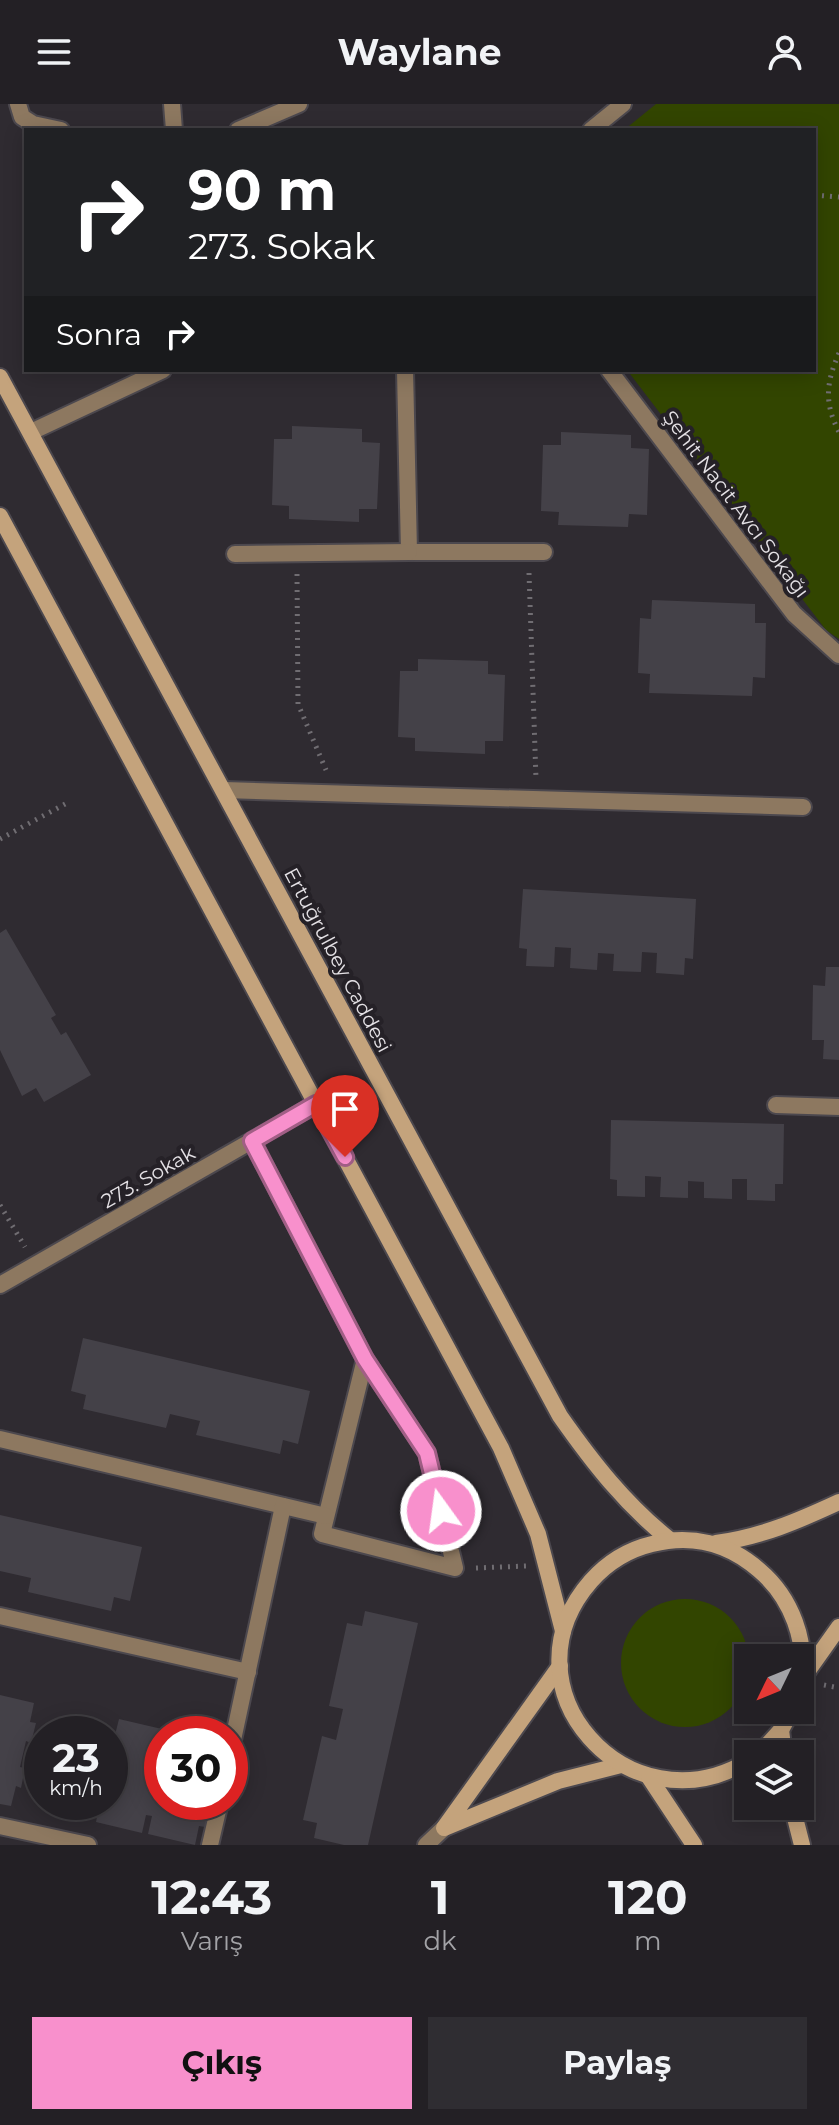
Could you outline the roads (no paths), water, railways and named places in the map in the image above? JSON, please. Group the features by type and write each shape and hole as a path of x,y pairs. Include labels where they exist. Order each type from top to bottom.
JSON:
{"main road":[{"name":"Ertuğrulbey Caddesi","path":"0,377 560,1416 597,1468 635,1511 670,1540"},
{"path":"0,516 501,1448 538,1534 563,1631"},
{"path":"734,1769 694,1781 649,1777 621,1765 601,1751 580,1727 565,1698 560,1666 563,1631 578,1596 602,1568 634,1548 670,1540 713,1543 749,1539 784,1528 839,1502"},
{"path":"713,1543 754,1565 772,1581 792,1610 802,1644"},
{"path":"814,1663 839,1627"},
{"path":"444,1828 560,1666"},
{"path":"772,1740 784,1724"},
{"path":"781,1730 782,1740"},
{"path":"444,1828 558,1781 621,1765"},
{"path":"649,1777 694,1845"},
{"path":"796,1820 802,1845"}],"street":[{"path":"18,104 22,117 33,124 52,128"},
{"path":"172,104 174,128"},
{"path":"243,128 299,104"},
{"path":"593,128 623,104"},
{"path":"31,432 159,372"},
{"path":"405,372 409,552"},
{"name":"Şehit Nacit Avcı Sokağı","path":"611,372 794,614 839,655"},
{"path":"235,554 536,552"},
{"path":"224,790 803,807"},
{"name":"273. Sokak","path":"0,1285 316,1104"},
{"path":"776,1105 839,1107"},
{"path":"252,1141 365,1359 427,1453 455,1568 322,1534 365,1359"},
{"path":"0,1439 326,1516"},
{"path":"238,1716 283,1506"},
{"path":"0,1616 248,1672"},
{"path":"210,1845 216,1820"},
{"path":"0,1826 88,1845"},
{"path":"426,1845 444,1828"}]}
